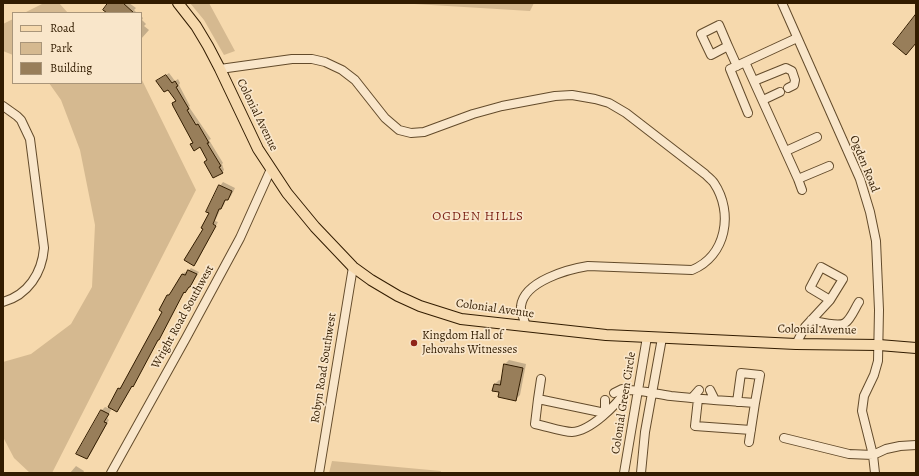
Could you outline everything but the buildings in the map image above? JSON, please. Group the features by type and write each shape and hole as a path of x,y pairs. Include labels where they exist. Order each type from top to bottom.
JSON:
{"main road":[{"name":"Colonial Avenue","path":"178,3 196,26 220,68 248,130 287,193 315,227 353,267 391,292 420,306 461,319 606,335 796,344 879,344 916,348"}],"street":[{"name":"Ogden Road","path":"782,3 860,179 870,212 876,241 879,310 878,362 874,375 864,396 862,405 864,424 873,455 875,473"},
{"path":"748,113 730,69 797,38"},
{"path":"728,46 736,66"},
{"path":"220,68 292,59 312,59 325,62 342,70 355,80 385,118 400,130 411,133 424,132 473,114 502,106 555,96 572,95 595,99 609,103 626,113 705,174 714,183 721,198 725,214 724,229 718,248 708,261 692,270 588,266 572,269 558,274 538,283 525,296 521,306 526,327"},
{"path":"745,62 786,151 802,190"},
{"path":"754,81 786,68 792,71 796,80 794,85 763,100"},
{"path":"3,106 13,112 21,120 30,139 44,248 41,266 37,275 30,284 16,296 3,302"},
{"path":"786,151 817,137"},
{"path":"798,179 830,166"},
{"name":"Wright Road Southwest","path":"111,473 240,238 271,169"},
{"name":"Robyn Road Southwest","path":"319,473 353,267"},
{"path":"796,344 805,327 830,300 842,279 821,267 810,288 830,300"},
{"path":"811,320 843,324 847,322 859,302"},
{"name":"Colonial Green Circle","path":"624,473 646,337"},
{"path":"641,473 645,432 662,338"},
{"path":"737,402 741,373 760,375 749,442"},
{"path":"541,379 535,424 571,432 589,426 619,401 627,390"},
{"path":"614,393 622,389 638,390 652,394 755,403"},
{"path":"699,390 695,398 695,426 751,430"},
{"path":"710,390 715,400"},
{"path":"538,400 606,413"},
{"path":"605,400 606,413"},
{"path":"784,438 849,454 873,455 886,449 916,445"}],"green space":[{"path":"44,3 59,3 67,12 26,12"},
{"path":"190,3 209,3 235,51 224,55 204,20"},
{"path":"398,3 534,3 530,11"},
{"path":"12,20 12,55 3,51 3,24"},
{"path":"142,80 196,190 52,473 30,473 14,458 3,437 3,362 31,354 71,324 92,287 95,225 80,150 61,100 50,84 142,84"},
{"path":"332,461 441,471 440,473 329,473"}],"place":[{"name":"Kingdom Hall of Jehovahs Witnesses","path":"414,343"}],"district":[{"name":"OGDEN HILLS","path":"478,217"}]}
